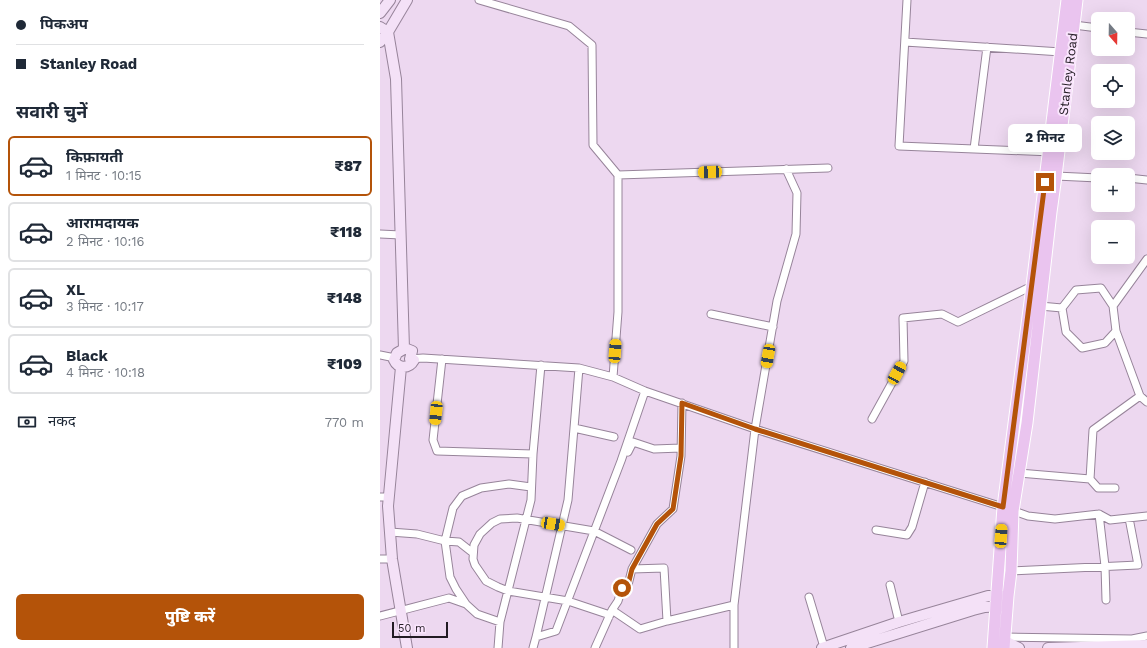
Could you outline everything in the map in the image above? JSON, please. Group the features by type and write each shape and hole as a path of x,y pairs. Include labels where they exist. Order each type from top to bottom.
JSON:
{"main road":[{"name":"Stanley Road","path":"1005,642 1002,601 1012,571 1008,509 1019,473 1027,423 1056,176 1054,153 1061,52 1067,0"},
{"name":"Stanley Road","path":"993,648 1002,601 1008,509 1032,286 1077,0"}],"street":[{"path":"380,13 390,0"},
{"path":"380,42 384,30 407,0"},
{"path":"479,0 569,26 592,44 593,145 618,175 618,312 613,377"},
{"path":"907,0 899,146 1054,153"},
{"path":"1074,25 1091,27"},
{"path":"384,30 396,78 404,349"},
{"path":"1135,33 1147,34"},
{"path":"905,42 1061,52"},
{"path":"974,149 986,47"},
{"path":"618,175 828,168"},
{"path":"734,648 734,605 755,429 777,301 796,234 797,192 786,169"},
{"path":"1056,176 1091,178"},
{"path":"1135,179 1147,180"},
{"path":"380,234 401,235"},
{"path":"1113,306 1147,259"},
{"path":"872,419 904,361 903,318 942,314 958,322 1032,286"},
{"path":"1116,331 1105,343 1082,348 1066,332 1062,308 1076,290 1101,288 1113,306 1116,331 1140,396 1147,402"},
{"path":"1040,306 1062,308"},
{"path":"711,314 773,327"},
{"path":"401,367 397,366 394,358 397,352 404,349 412,351 410,359"},
{"path":"380,355 394,358"},
{"path":"410,359 442,359 579,368 613,377 645,391 755,429 1028,516 1055,519 1099,514 1110,520 1147,516"},
{"path":"401,367 412,363 414,360 410,359"},
{"path":"442,359 433,440 437,451 533,454"},
{"path":"498,648 500,622 531,500 533,454 541,365"},
{"path":"401,367 384,497 388,506 392,559 408,648"},
{"path":"533,648 568,500 579,368"},
{"path":"536,637 556,631 621,461 645,391"},
{"path":"1090,479 1093,430 1140,396"},
{"path":"595,648 618,601 622,588 628,585 632,569 657,524 673,509 681,448 682,403"},
{"path":"574,428 614,437"},
{"path":"607,506 630,446 633,442 654,449 681,448"},
{"path":"1019,473 1090,479 1098,488 1115,488"},
{"path":"876,530 907,535 912,526 924,482"},
{"path":"500,622 477,614 466,604 450,577 444,541 453,508 462,496 481,488 509,484 531,487"},
{"path":"1099,514 1105,566 1106,600"},
{"path":"631,550 594,531 526,518 506,518 492,523 476,539 473,553 475,565 479,573 486,580 498,587 508,591 568,601 611,613 640,629 734,605"},
{"path":"1012,571 1138,565 1129,518"},
{"path":"390,532 417,534 444,541 459,542 473,553"},
{"path":"380,559 392,559"},
{"path":"632,569 664,568 667,621"},
{"path":"890,584 899,622"},
{"path":"810,597 823,648 899,622 988,596 1002,601"},
{"path":"380,616 449,598 466,604"},
{"path":"851,648 1002,601"},
{"path":"1005,642 1132,639 1147,636"},
{"path":"1005,642 1019,648"},
{"path":"1048,648 1147,645"}],"route":[{"path":"622,588 628,585 632,569 657,524 673,509 681,456 682,403 755,429 1003,507 1045,182"}]}
